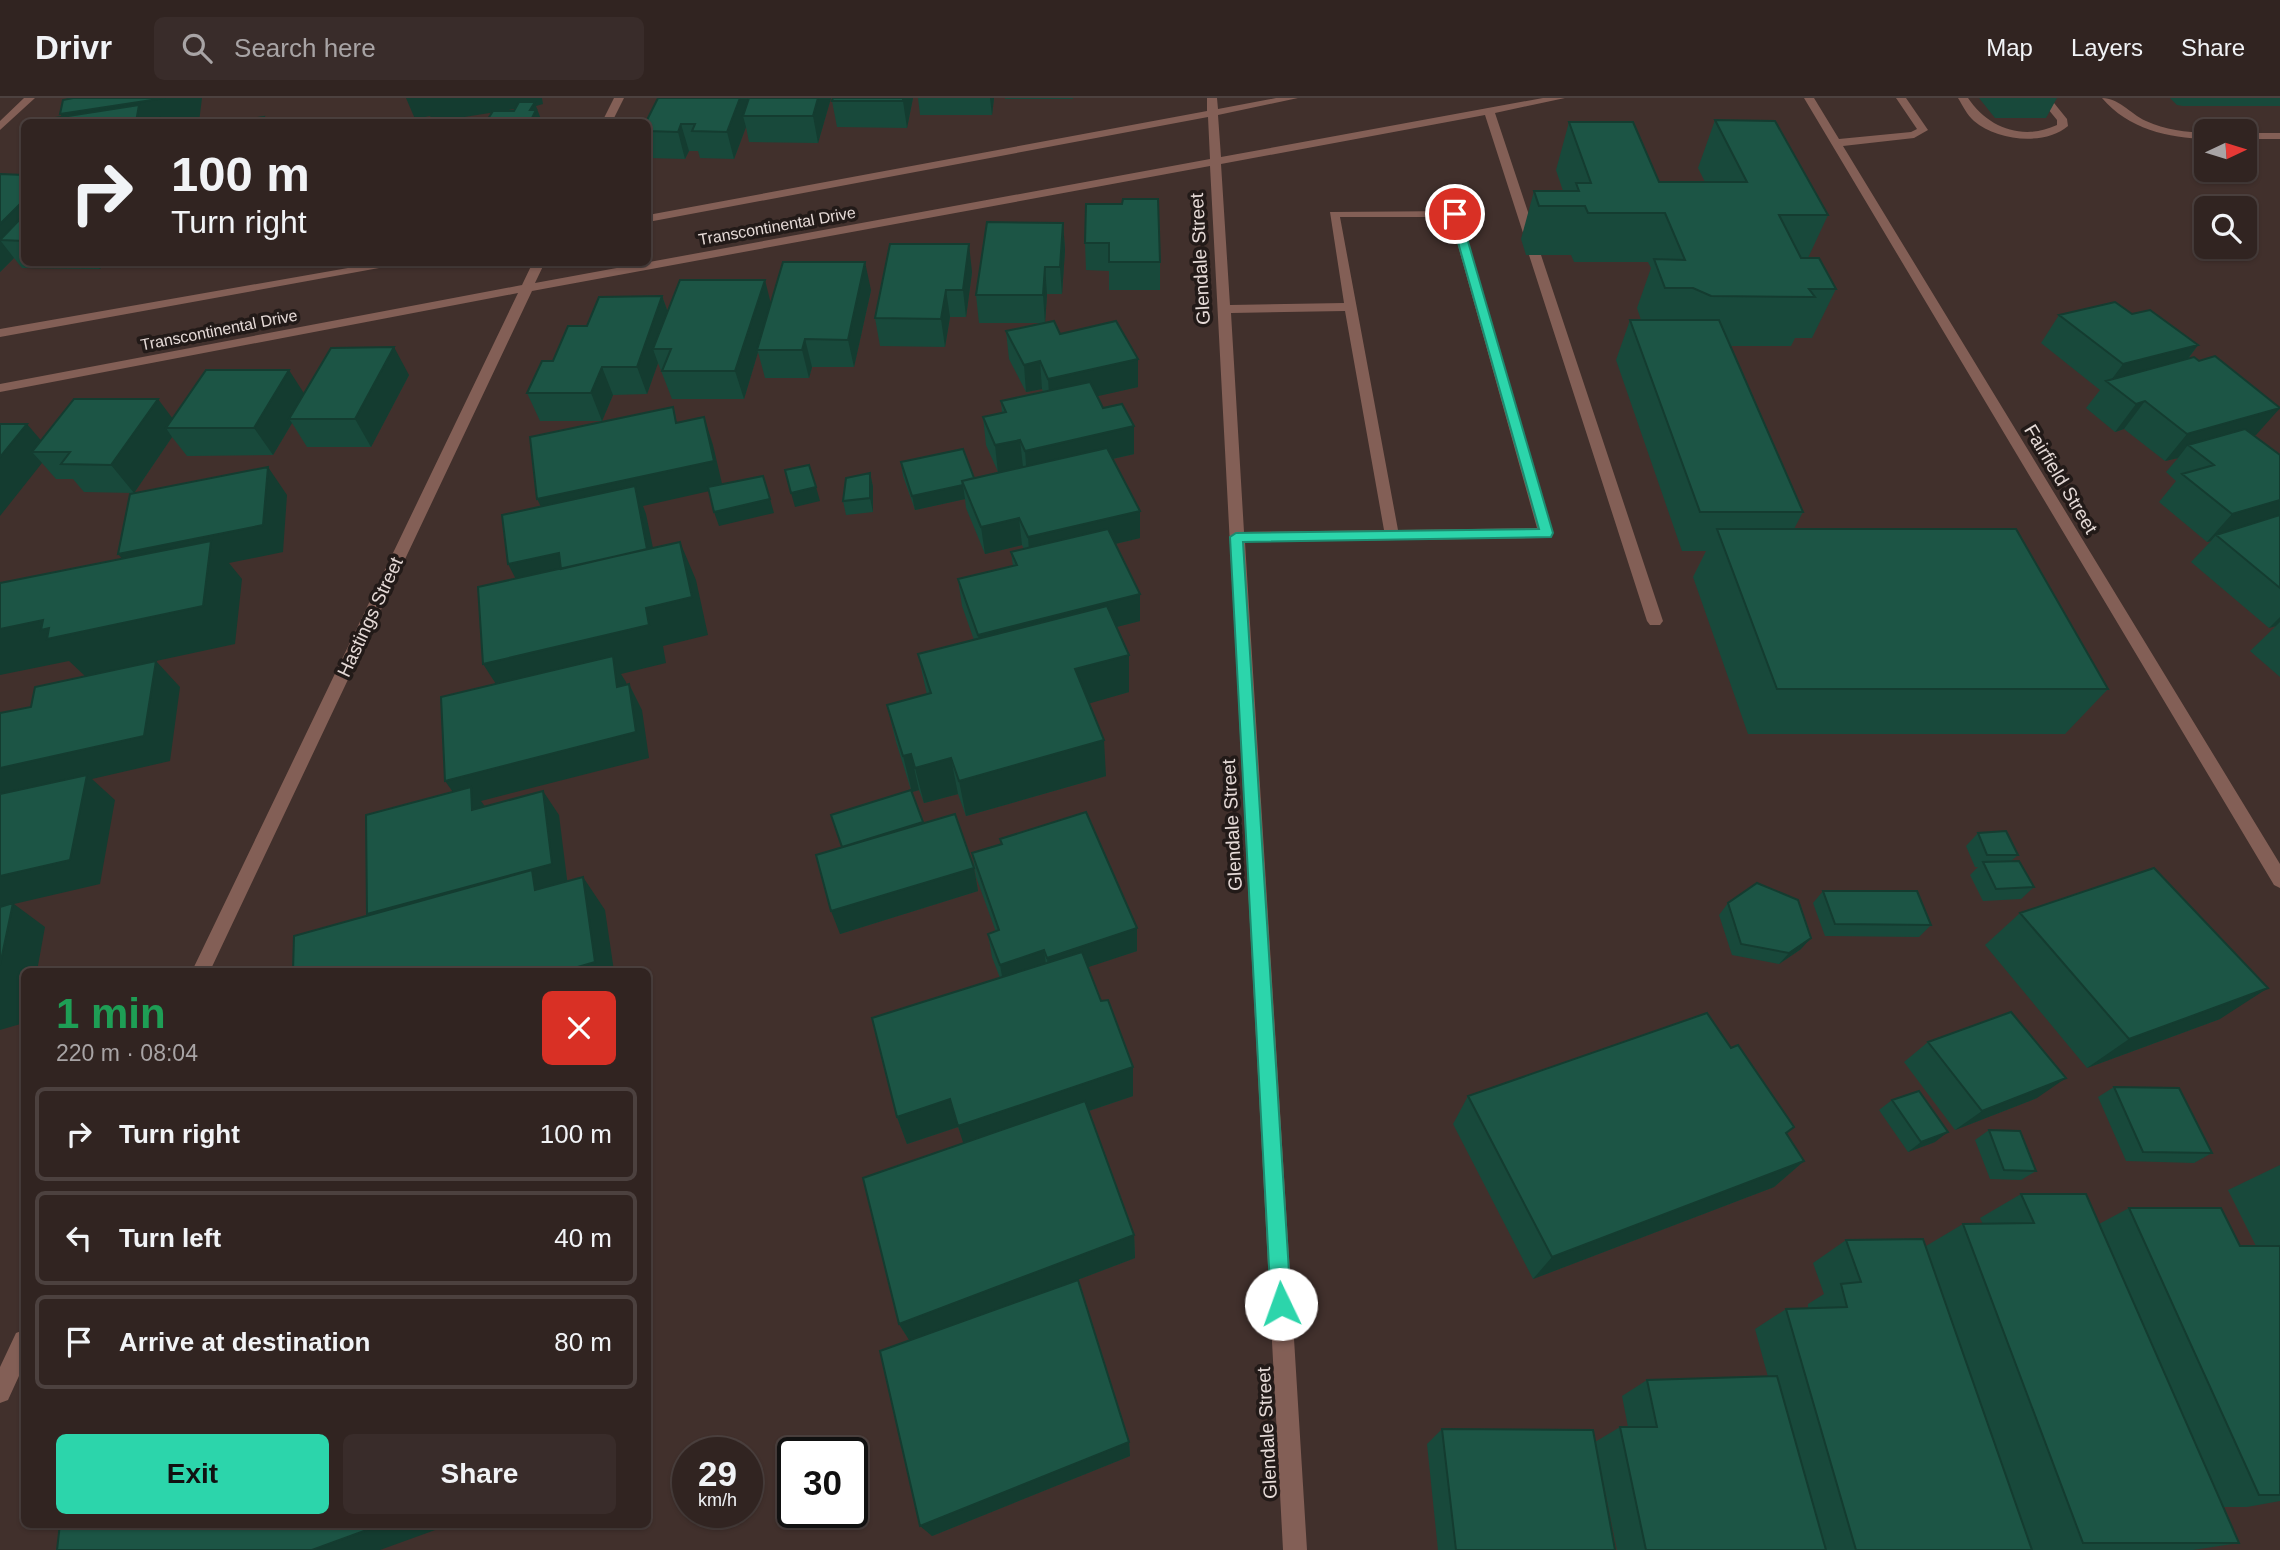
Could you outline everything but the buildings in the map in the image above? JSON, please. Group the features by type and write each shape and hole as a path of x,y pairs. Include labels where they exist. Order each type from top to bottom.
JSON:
{"street":[{"path":"0,127 30,98"},
{"path":"608,119 619,98"},
{"name":"Transcontinental Drive","path":"651,218 1213,105 1293,98"},
{"name":"Transcontinental Drive","path":"651,265 1560,98"},
{"name":"Fairfield Street","path":"1809,98 2280,880"},
{"path":"1836,143 1914,135 1923,130 1901,98"},
{"path":"1963,98 1979,120 1988,124 2013,133 2050,134 2063,125 2062,119 2044,98"},
{"path":"2107,98 2137,121 2179,136 2194,136"},
{"name":"Glendale Street","path":"1213,105 1295,1550"},
{"path":"1489,111 1531,239"},
{"path":"2258,136 2280,136"},
{"path":"1236,537 1392,535 1546,533 1455,214 1334,214 1392,535"},
{"path":"1535,255 1655,621"},
{"name":"Transcontinental Drive","path":"0,333 382,266"},
{"name":"Hastings Street","path":"202,968 536,266"},
{"name":"Transcontinental Drive","path":"0,388 646,266"},
{"path":"1224,309 1351,307"},
{"path":"0,1392 21,1347"}],"route":[{"path":"1281,1304 1236,537 1546,533 1455,214"}]}
